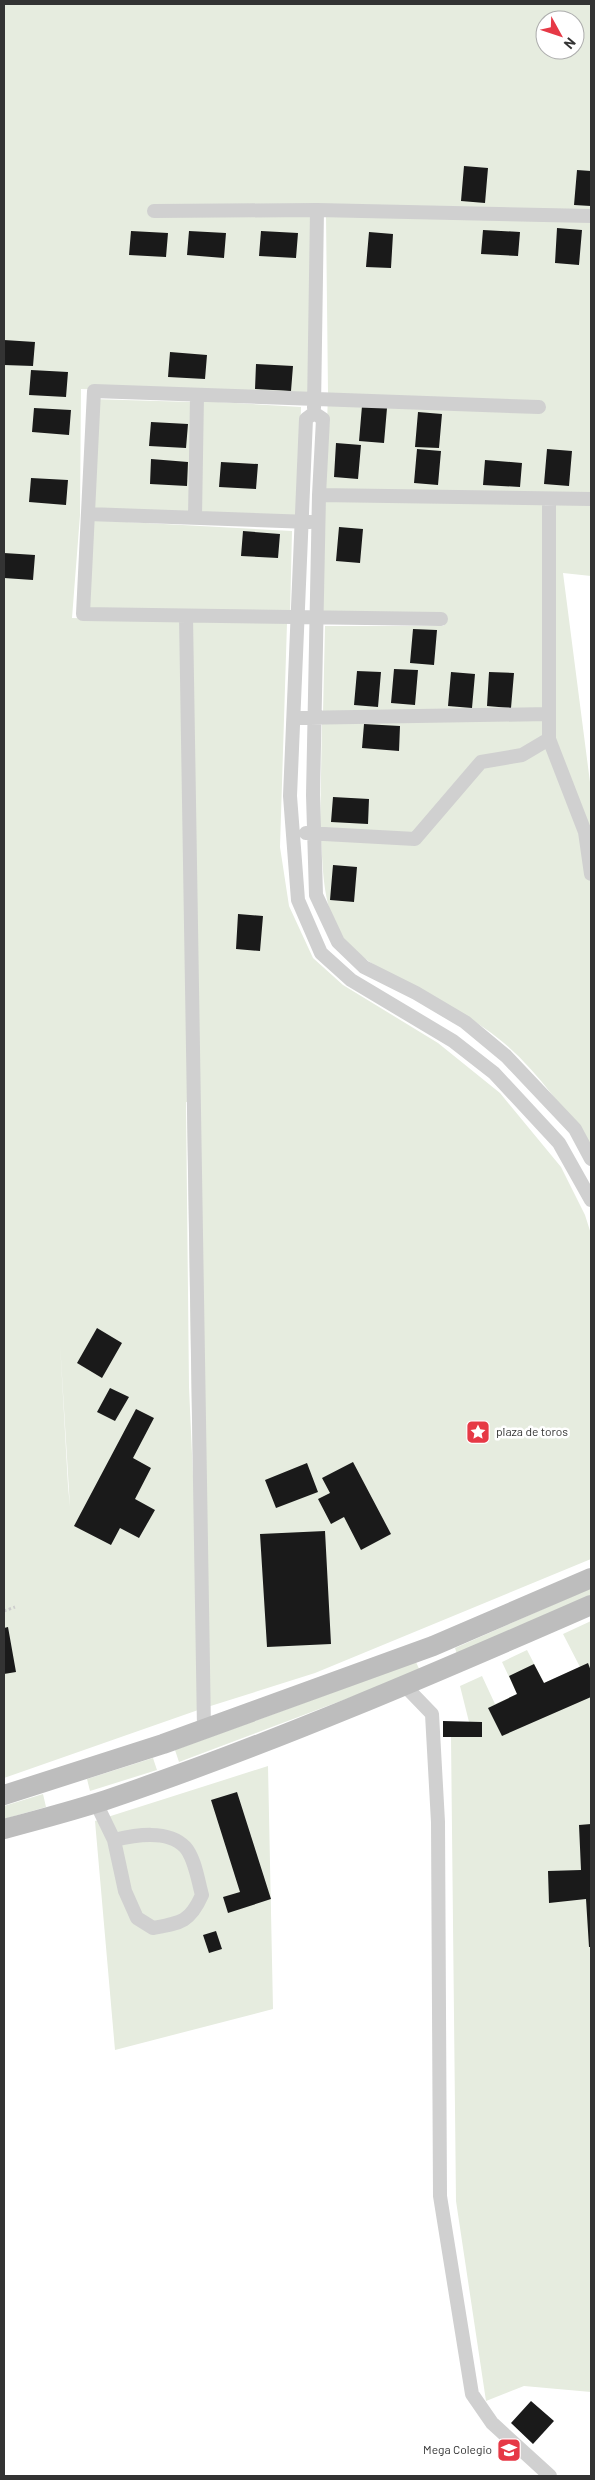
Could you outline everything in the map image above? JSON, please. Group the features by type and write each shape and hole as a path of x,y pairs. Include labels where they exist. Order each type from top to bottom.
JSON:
{"main road":[{"path":"4,1794 204,1729 442,1643 591,1578"},
{"path":"4,1830 96,1803 405,1686 591,1605"}],"street":[{"path":"317,210 314,406 306,419 290,796 298,900 321,953 351,980 452,1041 494,1073 559,1143 591,1200"},
{"path":"154,212 317,210 591,216"},
{"path":"441,619 83,614 94,392 197,396 314,406 539,407"},
{"path":"195,517 197,396"},
{"path":"314,406 323,419 318,523 314,718 313,833 316,895 338,942 364,967 416,993 466,1022 506,1056 575,1129 591,1159"},
{"path":"319,495 591,499"},
{"path":"550,499 549,739 585,832 591,874"},
{"path":"88,514 318,523"},
{"path":"186,616 204,1729"},
{"path":"294,718 549,714"},
{"path":"293,834 313,833 415,839 481,762 522,755 549,739"},
{"path":"405,1686 432,1714 438,1822 440,2196 472,2394 492,2424 550,2476"},
{"path":"96,1803 114,1840 125,1891 136,1918 153,1928 179,1924 194,1912 202,1895 186,1848 176,1840 160,1836 138,1834 114,1840"}],"path":[{"path":"4,1611 15,1607"}],"shaded area":[{"path":"4,4 591,4 591,212 150,209 150,217 312,214 309,395 81,389 80,515 72,618 287,623 280,847 289,906 313,958 343,985 438,1043 500,1093 561,1167 585,1215 591,1234 591,1559 315,1673 201,1709 4,1778","holes":["187,1102 193,1477 189,1387","60,1343 70,1507 68,1486"]},
{"path":"326,215 591,221 591,493 325,489 328,393"},
{"path":"89,399 192,402 191,513 88,510"},
{"path":"201,401 301,407 298,517 199,514"},
{"path":"324,499 545,504 546,710 323,713 325,626 444,626 443,616 323,615"},
{"path":"554,504 591,504 591,576 563,573 591,790 591,1144 536,1075 499,1039 458,1011 371,963 352,948 332,918 326,896 321,839 416,844 483,766 553,741"},
{"path":"89,520 292,531 290,615 80,612"},
{"path":"545,718 545,737 519,751 477,759 412,833 320,830 322,722"},
{"path":"591,1588 591,1598 458,1657 455,1648"},
{"path":"591,1621 591,2392 524,2386 486,2401 456,2201 451,1737 482,1736 482,1722 469,1722 460,1686 482,1676 495,1704 517,1694 502,1662 527,1650 544,1683 580,1667 563,1634"},
{"path":"416,1662 420,1671 179,1762 175,1750"},
{"path":"153,1758 157,1770 90,1791 87,1779"},
{"path":"268,1766 273,2009 115,2050 95,1821"},
{"path":"43,1794 46,1807 4,1819 4,1806"}],"building":[{"path":"464,166 488,168 485,203 461,201"},
{"path":"577,170 591,171 591,206 574,205"},
{"path":"557,228 582,230 579,265 555,263"},
{"path":"483,230 520,232 518,256 481,254"},
{"path":"131,231 168,233 166,257 129,255"},
{"path":"189,231 226,233 224,258 187,255"},
{"path":"261,231 298,233 296,258 259,256"},
{"path":"369,232 393,234 391,268 366,267"},
{"path":"4,340 35,342 33,366 4,365"},
{"path":"170,352 207,355 205,379 168,377"},
{"path":"256,364 293,366 291,391 255,389"},
{"path":"31,370 68,372 66,397 29,395"},
{"path":"362,406 387,408 384,443 359,441"},
{"path":"34,408 71,410 69,435 32,432"},
{"path":"418,412 442,414 439,448 415,447"},
{"path":"151,422 188,424 186,448 149,446"},
{"path":"336,443 361,445 358,479 334,477"},
{"path":"417,449 441,451 438,485 414,483"},
{"path":"547,449 572,451 569,486 544,484"},
{"path":"151,459 188,462 187,486 150,484"},
{"path":"485,460 522,463 520,487 483,485"},
{"path":"221,462 258,464 256,489 219,487"},
{"path":"31,478 68,480 66,505 29,502"},
{"path":"339,527 363,529 360,563 336,561"},
{"path":"243,531 280,534 278,558 241,556"},
{"path":"4,553 35,555 33,580 4,578"},
{"path":"413,629 437,630 434,665 410,663"},
{"path":"394,669 418,670 415,705 391,703"},
{"path":"357,671 381,672 378,707 354,705"},
{"path":"451,672 475,674 472,708 448,706"},
{"path":"489,672 514,673 511,708 487,706"},
{"path":"364,724 400,726 399,751 362,748"},
{"path":"333,797 369,799 368,824 331,822"},
{"path":"333,865 357,867 354,902 330,900"},
{"path":"238,914 263,916 260,951 236,949"},
{"path":"97,1328 122,1343 102,1378 77,1363"},
{"path":"110,1388 129,1397 115,1421 97,1412"},
{"path":"136,1409 154,1418 133,1458 151,1468 135,1499 155,1510 139,1538 120,1528 111,1545 74,1526"},
{"path":"353,1462 391,1534 361,1550 344,1517 331,1524 318,1499 330,1493 322,1478"},
{"path":"307,1463 318,1492 276,1508 265,1480"},
{"path":"325,1531 331,1644 267,1647 260,1534"},
{"path":"8,1627 16,1672 4,1674 4,1628"},
{"path":"588,1663 591,1671 591,1697 502,1736 488,1708 517,1694 509,1676 534,1664 544,1683"},
{"path":"443,1721 482,1722 482,1737 443,1737"},
{"path":"237,1792 271,1899 228,1913 223,1897 240,1892 211,1800"},
{"path":"591,1824 591,1947 589,1947 586,1899 549,1903 548,1871 581,1870 579,1825"},
{"path":"216,1931 222,1949 209,1953 203,1935"},
{"path":"531,2401 554,2421 533,2444 511,2423"}],"place":[{"name":"plaza de toros","path":"478,1432"},
{"name":"Mega Colegio","path":"509,2450"}]}
